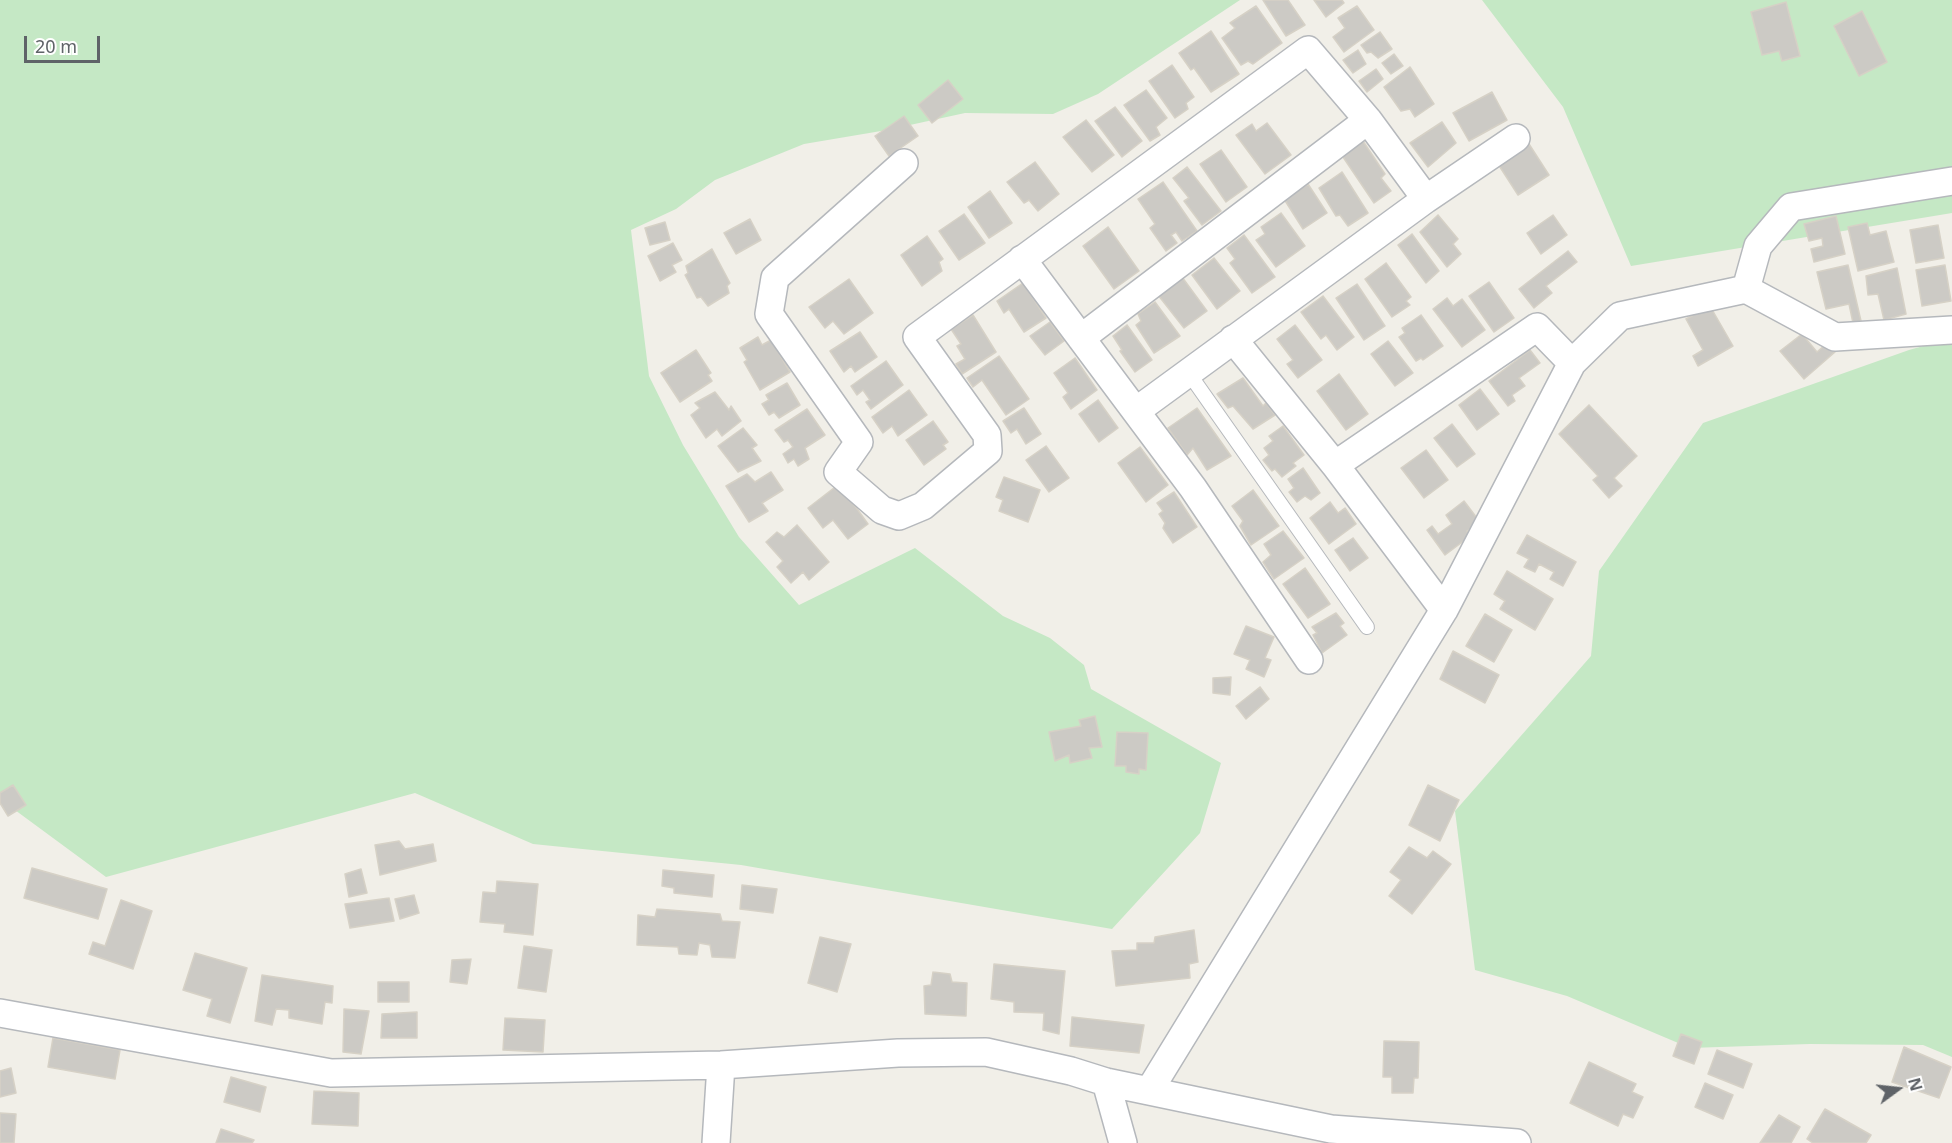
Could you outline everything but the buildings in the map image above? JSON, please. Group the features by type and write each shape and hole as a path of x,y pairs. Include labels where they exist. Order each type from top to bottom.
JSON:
{"street":[{"path":"904,163 775,278 769,314 859,442 838,472 882,510 899,516 923,506 988,451 987,435 917,337 1308,50 1368,120 1426,199"},
{"path":"1081,338 1368,120"},
{"path":"1136,411 1426,199 1516,138"},
{"path":"1746,289 1758,246 1791,207 1952,181"},
{"path":"1022,259 1193,488 1309,660"},
{"path":"1149,1091 1444,610 1572,363 1620,316 1746,289 1835,337 1952,330"},
{"path":"1335,465 1537,327 1572,363"},
{"path":"1233,339 1335,465 1444,610"},
{"path":"0,1013 331,1073 722,1065 898,1053 986,1052 1071,1071 1106,1082 1331,1129 1517,1143"},
{"path":"716,1143 722,1065"},
{"path":"1106,1082 1123,1143"}],"lane":[{"path":"1188,372 1367,627"}],"green space":[{"path":"0,0 1240,0 1098,94 1053,114 965,113 887,130 804,144 715,180 676,209 631,230 649,376 683,445 739,537 799,605 915,548 1003,616 1050,638 1084,665 1091,689 1221,763 1200,833 1112,929 741,865 533,844 415,793 106,877 0,799"},
{"path":"1482,0 1952,0 1952,213 1631,266 1563,107"},
{"path":"1952,338 1952,1057 1923,1045 1810,1044 1690,1048 1567,996 1475,970 1455,811 1591,656 1599,571 1703,423 1909,350"}]}
